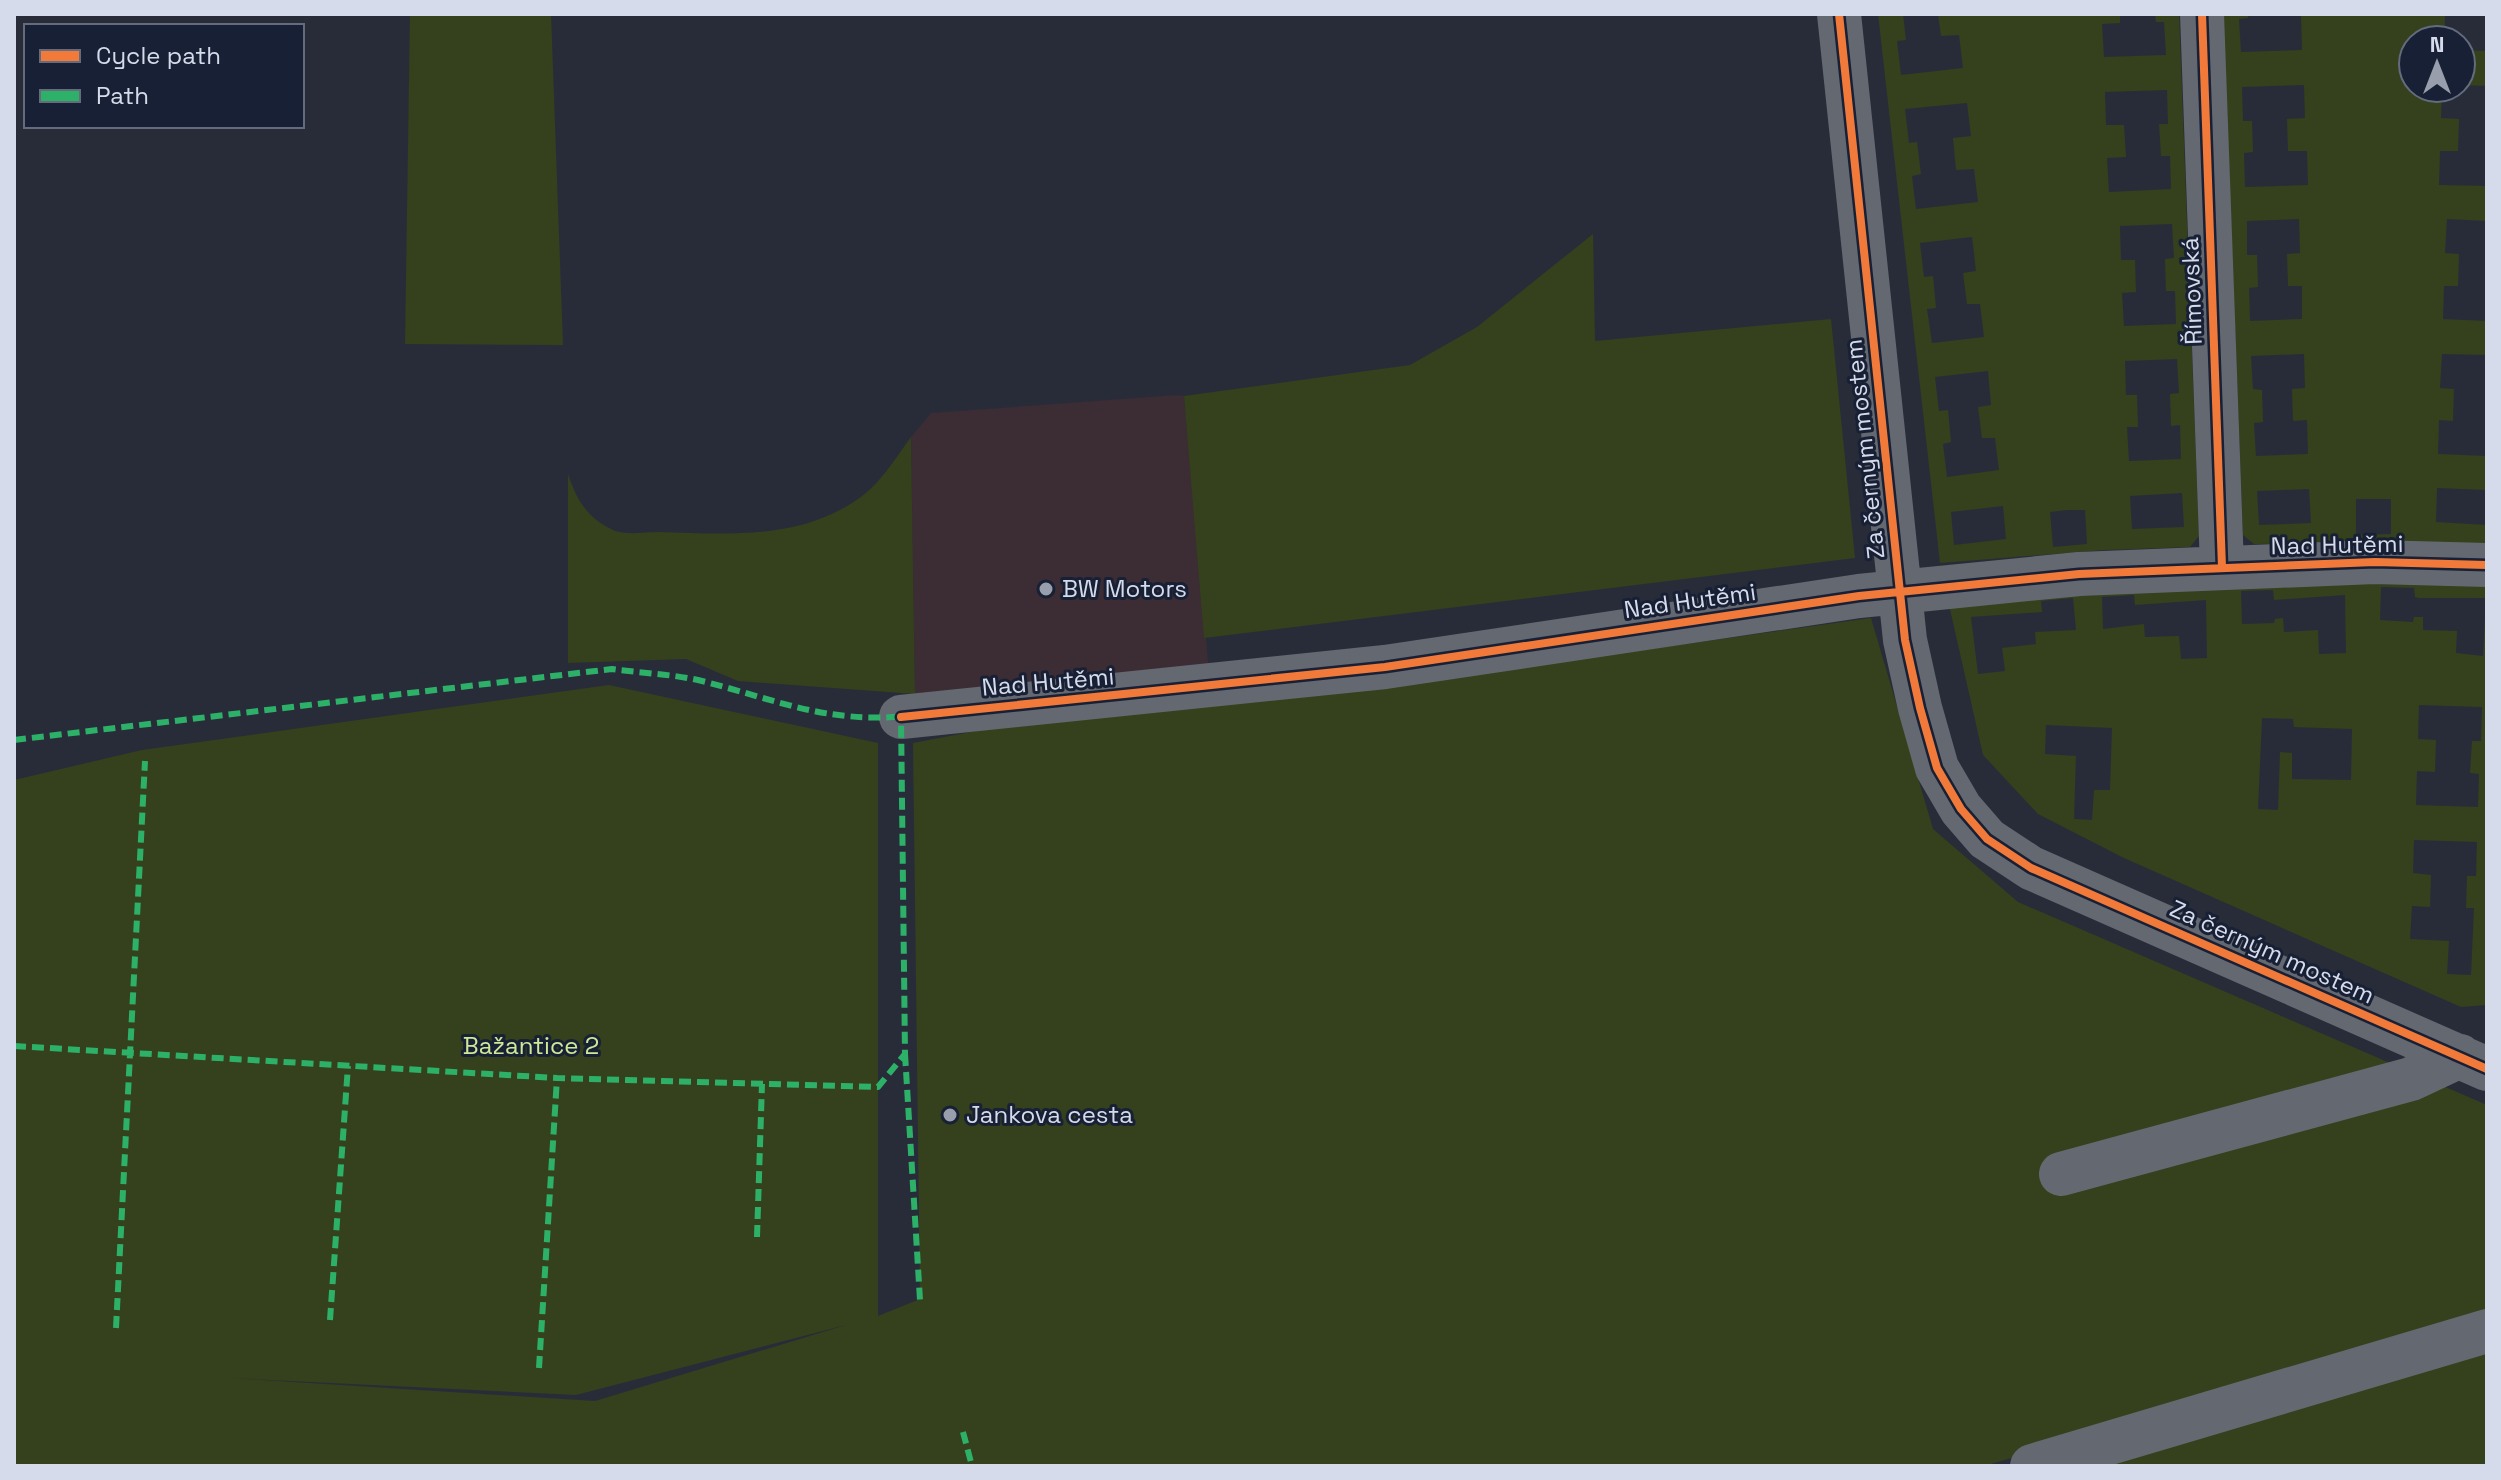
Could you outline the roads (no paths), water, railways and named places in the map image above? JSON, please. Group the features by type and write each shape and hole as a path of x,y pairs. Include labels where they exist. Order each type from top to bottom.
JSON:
{"street":[{"name":"Za černým mostem","path":"1839,14 1905,640 1937,768 1961,809 1987,839 2031,868 2474,1062"},
{"name":"Římovská","path":"2202,14 2222,567"},
{"name":"Nad Hutěmi","path":"901,717 1385,667 1900,591 2079,574 2222,567 2375,562 2487,565"},
{"path":"2061,1174 2474,1062"},
{"path":"2032,1466 2487,1331"}],"place":[{"name":"BW Motors","path":"1046,589"},
{"name":"Jankova cesta","path":"950,1115"}],"park label":[{"name":"Bažantice 2","path":"531,1046"}]}
